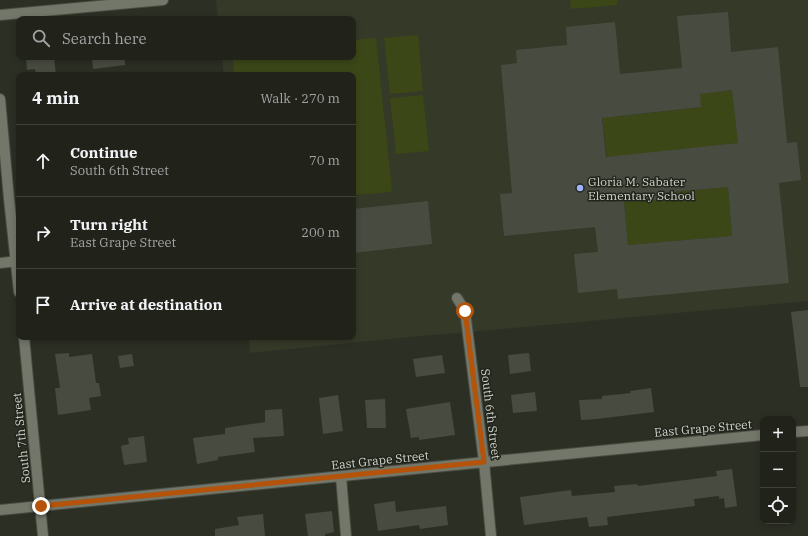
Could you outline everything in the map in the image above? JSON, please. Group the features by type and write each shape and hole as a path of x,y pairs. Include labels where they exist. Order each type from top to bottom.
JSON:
{"street":[{"path":"0,15 163,0"},
{"path":"0,99 16,251"},
{"path":"0,263 16,261"},
{"name":"South 6th Street","path":"457,298 465,311 484,462 491,536"},
{"name":"South 7th Street","path":"24,340 44,536"},
{"path":"796,432 808,431"},
{"name":"East Grape Street","path":"0,510 760,435"},
{"path":"341,477 346,536"}],"shaded area":[{"name":"Gloria M. Sabater Elementary School","path":"216,0 808,0 808,301 250,353 249,340 356,340 356,72 224,72 222,60 356,60 356,16 218,16"}],"green space":[{"path":"570,0 617,0 617,5 571,9"},
{"path":"418,35 423,91 390,94 384,38"},
{"path":"376,38 392,192 356,195 356,72 234,72 233,60 356,60 356,40"},
{"path":"699,86 713,92 732,90 738,143 607,158 600,95 615,117 701,107"},
{"path":"423,95 429,151 396,154 390,98"},
{"path":"728,187 732,236 628,245 624,202 663,198 662,193"}],"building":[{"path":"728,12 731,52 778,47 787,143 797,142 801,180 779,183 789,283 618,299 617,289 578,293 574,254 598,252 595,227 504,236 500,194 512,193 501,65 517,63 516,50 567,45 566,27 615,22 620,74 682,68 677,16","holes":["732,90 738,143 606,157 602,118 701,107 700,94","728,187 732,236 628,245 624,202 663,199 662,193"]},
{"path":"26,60 54,60 56,72 36,72 35,69 27,70"},
{"path":"92,60 125,60 125,65 93,69"},
{"path":"428,201 432,244 356,253 356,209"},
{"path":"808,310 808,387 800,387 791,312"},
{"path":"69,353 69,357 92,354 96,383 99,383 101,396 89,398 91,410 58,415 55,388 60,388 55,354"},
{"path":"529,353 531,371 510,374 508,355"},
{"path":"132,354 134,366 120,368 118,356"},
{"path":"442,355 445,373 416,377 413,359"},
{"path":"651,388 654,412 581,420 579,400 602,399 602,396 631,393 630,391"},
{"path":"535,392 537,411 513,413 511,395"},
{"path":"338,395 343,431 323,434 319,398"},
{"path":"385,399 386,428 367,428 365,400"},
{"path":"450,402 455,435 419,440 419,437 411,438 406,409"},
{"path":"282,409 284,436 253,438 255,452 218,457 218,460 197,464 193,438 225,434 225,428 265,422 265,410"},
{"path":"144,436 147,462 124,465 121,446 129,444 128,438"},
{"path":"732,469 737,506 725,508 724,498 719,499 719,496 694,499 695,506 607,517 608,525 589,527 587,517 524,525 520,497 571,490 572,496 615,492 614,486 637,484 638,486 717,476 716,471"},
{"path":"395,501 396,512 446,506 448,525 420,529 419,525 378,531 374,504"},
{"path":"332,511 334,532 325,534 325,536 308,536 305,514"},
{"path":"263,514 265,536 215,536 215,529 239,525 237,517"}],"place":[{"name":"Gloria M. Sabater Elementary School","path":"580,188"}],"route":[{"path":"41,506 484,462 465,311"}]}
